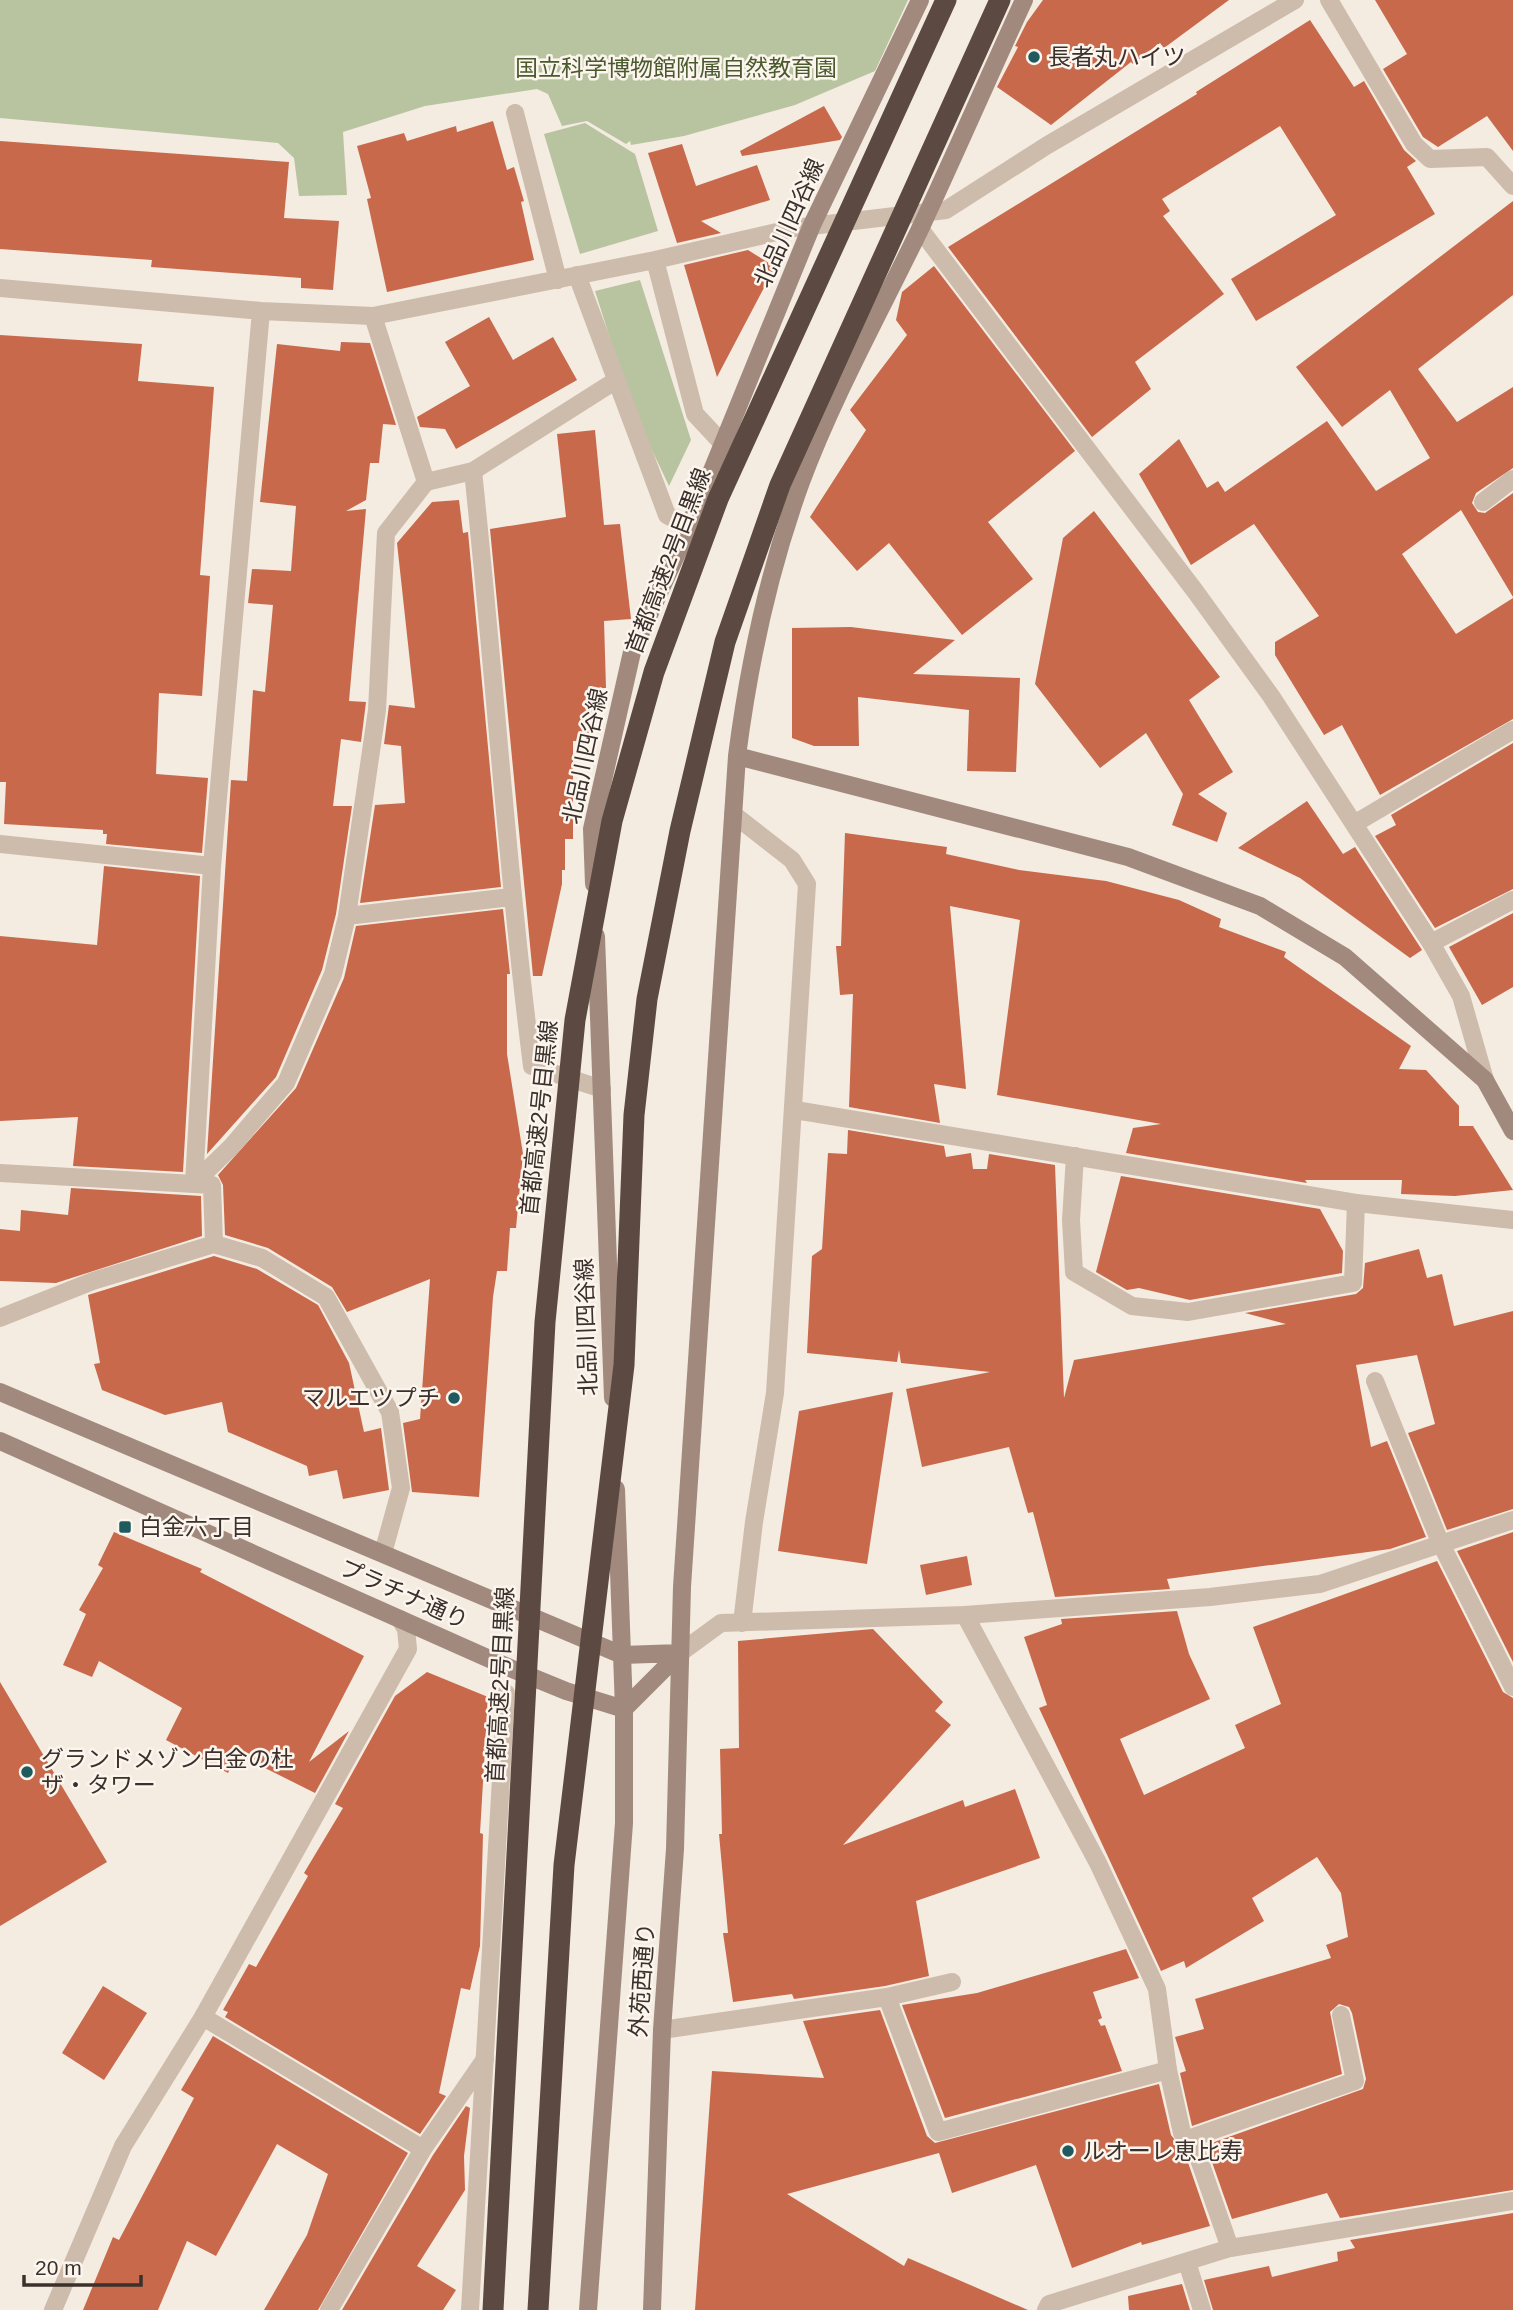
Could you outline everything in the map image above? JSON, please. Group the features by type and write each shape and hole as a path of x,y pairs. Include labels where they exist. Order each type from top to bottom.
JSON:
{"highway":[{"name":"首都高速2号目黒線","path":"493,2310 545,1322 575,1020 612,821 654,672 718,499 946,0"},
{"path":"538,2310 564,1865 624,1365 636,1102 647,999 680,831 725,642 780,485 1000,0"}],"main road":[{"name":"北品川四谷線","path":"624,1709 592,830 632,652 689,527 812,225 920,0"},
{"path":"624,1709 680,1653 733,814 747,679 771,583 801,482 856,355 923,221 1024,0"},
{"path":"737,756 1128,857 1260,906 1345,957 1485,1080 1513,1131"},
{"name":"プラチナ通り","path":"0,1392 622,1655 680,1653"},
{"name":"プラチナ通り","path":"0,1441 566,1691 624,1709"},
{"name":"外苑西通り","path":"652,2310 662,2030 675,1849 680,1653"},
{"name":"外苑西通り","path":"588,2310 624,1823 624,1709"}],"street":[{"path":"0,288 261,311 373,316 655,260 812,225 923,221 946,211 1046,146 1295,0"},
{"path":"1329,0 1414,144 1430,159 1487,156 1513,186"},
{"path":"515,113 558,279"},
{"path":"923,221 1271,696 1431,943 1461,996 1485,1080"},
{"path":"655,260 695,414 723,444"},
{"path":"577,275 667,515 689,527"},
{"path":"194,1183 212,866 261,311"},
{"path":"373,316 426,482"},
{"path":"194,1183 231,1147 286,1083 333,974 347,916 377,710 386,533 426,482 472,471 615,381"},
{"path":"472,471 491,643 511,897 532,1066 602,1089"},
{"path":"1483,502 1513,480"},
{"path":"1354,824 1513,730"},
{"path":"733,814 792,860 807,884 795,1110 775,1393 754,1522 742,1623"},
{"path":"0,844 212,866"},
{"path":"347,916 511,897"},
{"path":"1431,943 1513,900"},
{"path":"795,1110 1356,1203 1513,1220"},
{"path":"1075,1156 1071,1220 1074,1272 1132,1306 1188,1312 1353,1283 1356,1203"},
{"path":"0,1173 212,1185 214,1244"},
{"path":"0,1318 93,1281 214,1244 262,1258 326,1297 390,1412 401,1488 383,1553"},
{"path":"1375,1381 1440,1542 1513,1687"},
{"path":"680,1653 721,1623 965,1615 1210,1597 1320,1584 1513,1520"},
{"path":"965,1615 1098,1863 1157,1989 1168,2070 1182,2133 1194,2145 1230,2248"},
{"path":"53,2310 122,2146 203,2017 408,1649 406,1629 400,1619"},
{"path":"470,2310 506,1693"},
{"path":"662,2030 887,1997 952,1982"},
{"path":"887,1997 938,2132 1168,2070"},
{"path":"1188,2139 1355,2081 1341,2015"},
{"path":"203,2017 423,2149"},
{"path":"329,2310 423,2149 485,2059"},
{"path":"1046,2310 1049,2304 1230,2248 1513,2201"},
{"path":"1187,2262 1202,2310"}],"green space":[{"name":"国立科学博物館附属自然教育園","path":"0,0 908,0 875,71 795,105 684,136 631,145 630,141 626,144 587,121 562,126 548,94 537,89 425,106 343,132 347,195 299,196 294,158 278,143 0,118"},
{"path":"585,123 635,154 658,231 580,254 544,134"},
{"path":"640,280 691,440 669,486 632,408 595,291"}],"building":[{"path":"1043,0 1229,0 1164,48 1160,43 1133,64 1131,62 1051,125 997,87 1018,47 1015,46 1027,22"},
{"path":"1375,0 1513,0 1513,151 1487,116 1438,147 1423,137 1383,69 1407,54"},
{"path":"1310,20 1354,87 1364,81 1404,150 1416,161 1407,167 1435,214 1256,321 1231,279 1336,215 1280,126 1162,199 1170,211 1163,216 1224,294 1135,362 1151,389 1092,437 948,247 1197,94 1196,92"},
{"path":"824,106 842,137 840,140 742,156 740,151"},
{"path":"493,121 507,170 514,167 524,201 521,202 534,260 387,292 367,199 371,198 357,146 404,133 407,141 456,126 457,132"},
{"path":"0,141 289,162 284,218 339,221 333,290 301,288 301,278 151,267 152,260 0,249"},
{"path":"682,144 696,186 757,165 770,200 701,221 721,233 677,243 648,153"},
{"path":"1513,201 1513,295 1418,369 1457,422 1513,387 1513,468 1476,493 1472,503 1478,512 1485,513 1513,493 1513,597 1461,510 1402,554 1456,634 1513,598 1513,719 1380,795 1342,725 1324,735 1275,655 1275,642 1319,616 1254,524 1191,565 1139,474 1179,439 1207,488 1218,481 1225,492 1327,421 1376,491 1430,458 1390,390 1342,427 1296,367"},
{"path":"748,250 775,267 717,377 684,265"},
{"path":"934,266 1075,451 988,522 1033,579 962,635 889,543 857,571 810,517 866,430 850,410 907,335 896,320 902,292"},
{"path":"489,317 513,360 553,337 577,380 456,449 445,429 420,427 417,417 470,386 445,342"},
{"path":"0,335 142,344 138,381 214,387 200,575 210,576 202,696 159,693 156,774 208,778 202,853 106,844 107,834 103,834 103,830 4,824 6,782 0,782"},
{"path":"341,342 370,343 396,425 383,424 379,463 370,463 366,500 346,511 366,509 349,701 366,702 361,742 341,739 333,806 352,806 336,914 322,970 276,1077 207,1154 231,780 247,781 253,690 265,692 273,605 248,603 252,569 291,571 296,506 260,502 277,344 340,351"},
{"path":"595,430 604,525 620,524 631,619 604,621 606,688 598,688 598,708 594,708 594,716 589,716 589,741 573,741 573,839 565,839 565,870 562,870 562,884 542,976 533,976 490,529 566,517 557,434"},
{"path":"459,500 463,533 468,532 501,887 360,903 375,805 405,803 401,746 384,744 389,705 415,708 397,543 432,502"},
{"path":"1094,511 1220,677 1189,700 1233,772 1198,794 1227,813 1217,842 1172,825 1183,794 1146,733 1100,768 1035,684 1063,538"},
{"path":"851,627 955,640 913,674 1020,678 1016,772 967,771 969,710 858,697 859,746 814,746 792,738 792,628"},
{"path":"1513,743 1513,889 1435,928 1375,836 1396,825 1391,815"},
{"path":"1307,801 1343,854 1355,847 1422,950 1410,958 1300,878 1238,848"},
{"path":"845,833 947,847 946,854 1019,870 1106,881 1179,900 1221,919 1219,927 1286,952 1284,957 1411,1046 1399,1069 1426,1070 1459,1106 1459,1126 1473,1126 1513,1190 1455,1196 1401,1194 1402,1180 1305,1180 1307,1183 1126,1153 1133,1128 1161,1124 997,1095 1020,920 950,906 966,1089 934,1084 940,1123 849,1107 853,994 840,995 836,946 841,946"},
{"path":"104,866 200,876 183,1172 73,1166 78,1117 0,1121 0,936 97,945"},
{"path":"503,909 510,974 507,974 507,1054 523,1154 516,1228 510,1228 507,1271 497,1271 493,1297 479,1497 412,1492 403,1423 420,1419 430,1279 347,1312 332,1287 268,1248 225,1235 223,1185 218,1175 296,1088 344,978 356,926"},
{"path":"1513,913 1513,987 1482,1005 1449,947"},
{"path":"848,1130 944,1146 946,1157 971,1153 973,1169 987,1169 989,1154 1055,1165 1064,1398 1074,1360 1286,1324 1245,1313 1356,1294 1363,1288 1365,1263 1419,1249 1427,1278 1442,1274 1454,1326 1513,1311 1513,1509 1447,1530 1408,1433 1435,1424 1417,1355 1356,1365 1371,1447 1387,1441 1426,1537 1390,1549 1167,1579 1170,1589 1055,1597 1033,1512 1028,1513 1009,1447 922,1467 906,1389 990,1372 901,1363 899,1350 897,1362 807,1353 812,1256 822,1249 828,1153 847,1154"},
{"path":"1121,1176 1320,1209 1343,1251 1342,1273 1190,1300 1139,1288 1127,1290 1096,1272"},
{"path":"71,1188 201,1196 202,1236 56,1283 0,1281 0,1229 20,1231 21,1210 68,1215"},
{"path":"214,1256 257,1269 318,1305 349,1363 364,1432 381,1428 389,1490 343,1499 337,1470 309,1476 307,1466 228,1432 222,1402 165,1415 102,1390 94,1364 100,1363 88,1295"},
{"path":"893,1392 867,1564 778,1551 799,1411"},
{"path":"114,1532 202,1569 200,1572 364,1656 309,1762 349,1731 315,1793 237,1754 228,1773 166,1740 182,1708 99,1661 92,1677 63,1665 86,1614 79,1610 103,1568 98,1565"},
{"path":"1513,1532 1513,1662 1457,1551"},
{"path":"967,1556 972,1585 926,1595 920,1565"},
{"path":"1437,1561 1503,1692 1513,1698 1513,2190 1340,2218 1327,2193 1232,2219 1206,2145 1363,2089 1366,2079 1352,2013 1349,2007 1339,2004 1330,2012 1342,2074 1192,2126 1180,2073 1186,2071 1175,2037 1204,2029 1195,1999 1331,1958 1326,1945 1348,1937 1341,1893 1317,1857 1252,1898 1264,1921 1186,1968 1184,1961 1161,1971 1039,1708 1047,1705 1024,1637 1062,1624 1061,1619 1177,1611 1189,1654 1210,1699 1120,1739 1144,1795 1245,1748 1235,1725 1281,1704 1253,1627"},
{"path":"873,1629 943,1702 935,1711 951,1725 843,1845 963,1800 965,1807 1015,1789 1040,1858 916,1901 929,1976 885,1986 794,1999 792,1994 733,2002 723,1933 728,1933 719,1834 722,1834 720,1749 739,1748 738,1641"},
{"path":"427,1672 488,1697 480,1833 483,1834 480,1946 470,1990 461,1988 439,2093 446,2096 420,2134 225,2017 228,2012 223,2010 249,1964 256,1967 308,1876 304,1873 343,1808 335,1804 395,1696"},
{"name":"グランドメゾン白金の杜 ザ・タワー","path":"0,1682 107,1862 0,1926"},
{"path":"1126,1949 1139,1978 1093,1992 1102,2018 1098,2020 1101,2026 1105,2025 1122,2071 945,2118 902,2005 977,1993"},
{"path":"103,1986 147,2013 104,2080 62,2053"},
{"path":"880,2010 927,2136 935,2143 1159,2084 1171,2135 1184,2151 1210,2226 1142,2245 1141,2242 1072,2268 1036,2165 952,2193 939,2153 787,2194 904,2266 908,2258 1028,2310 695,2310 712,2071 824,2078 803,2021"},
{"path":"213,2036 408,2153 318,2310 264,2310 307,2235 328,2174 277,2144 216,2256 187,2241 158,2310 83,2310 113,2237 119,2240 194,2098 181,2090"},
{"path":"466,2106 470,2108 464,2156 465,2190 417,2266 456,2290 443,2310 342,2310 433,2155"},
{"path":"1513,2213 1513,2310 1213,2310 1204,2280 1269,2266 1272,2277 1338,2261 1337,2252 1355,2248 1350,2240"},
{"path":"1182,2284 1190,2310 1129,2310 1128,2296"}],"place":[{"name":"長者丸ハイツ","path":"1034,57"},
{"name":"マルエツプチ","path":"454,1398"},
{"name":"白金六丁目","path":"125,1527"},
{"name":"グランドメゾン白金の杜 ザ・タワー","path":"27,1772"},
{"name":"ルオーレ恵比寿","path":"1068,2151"}]}
